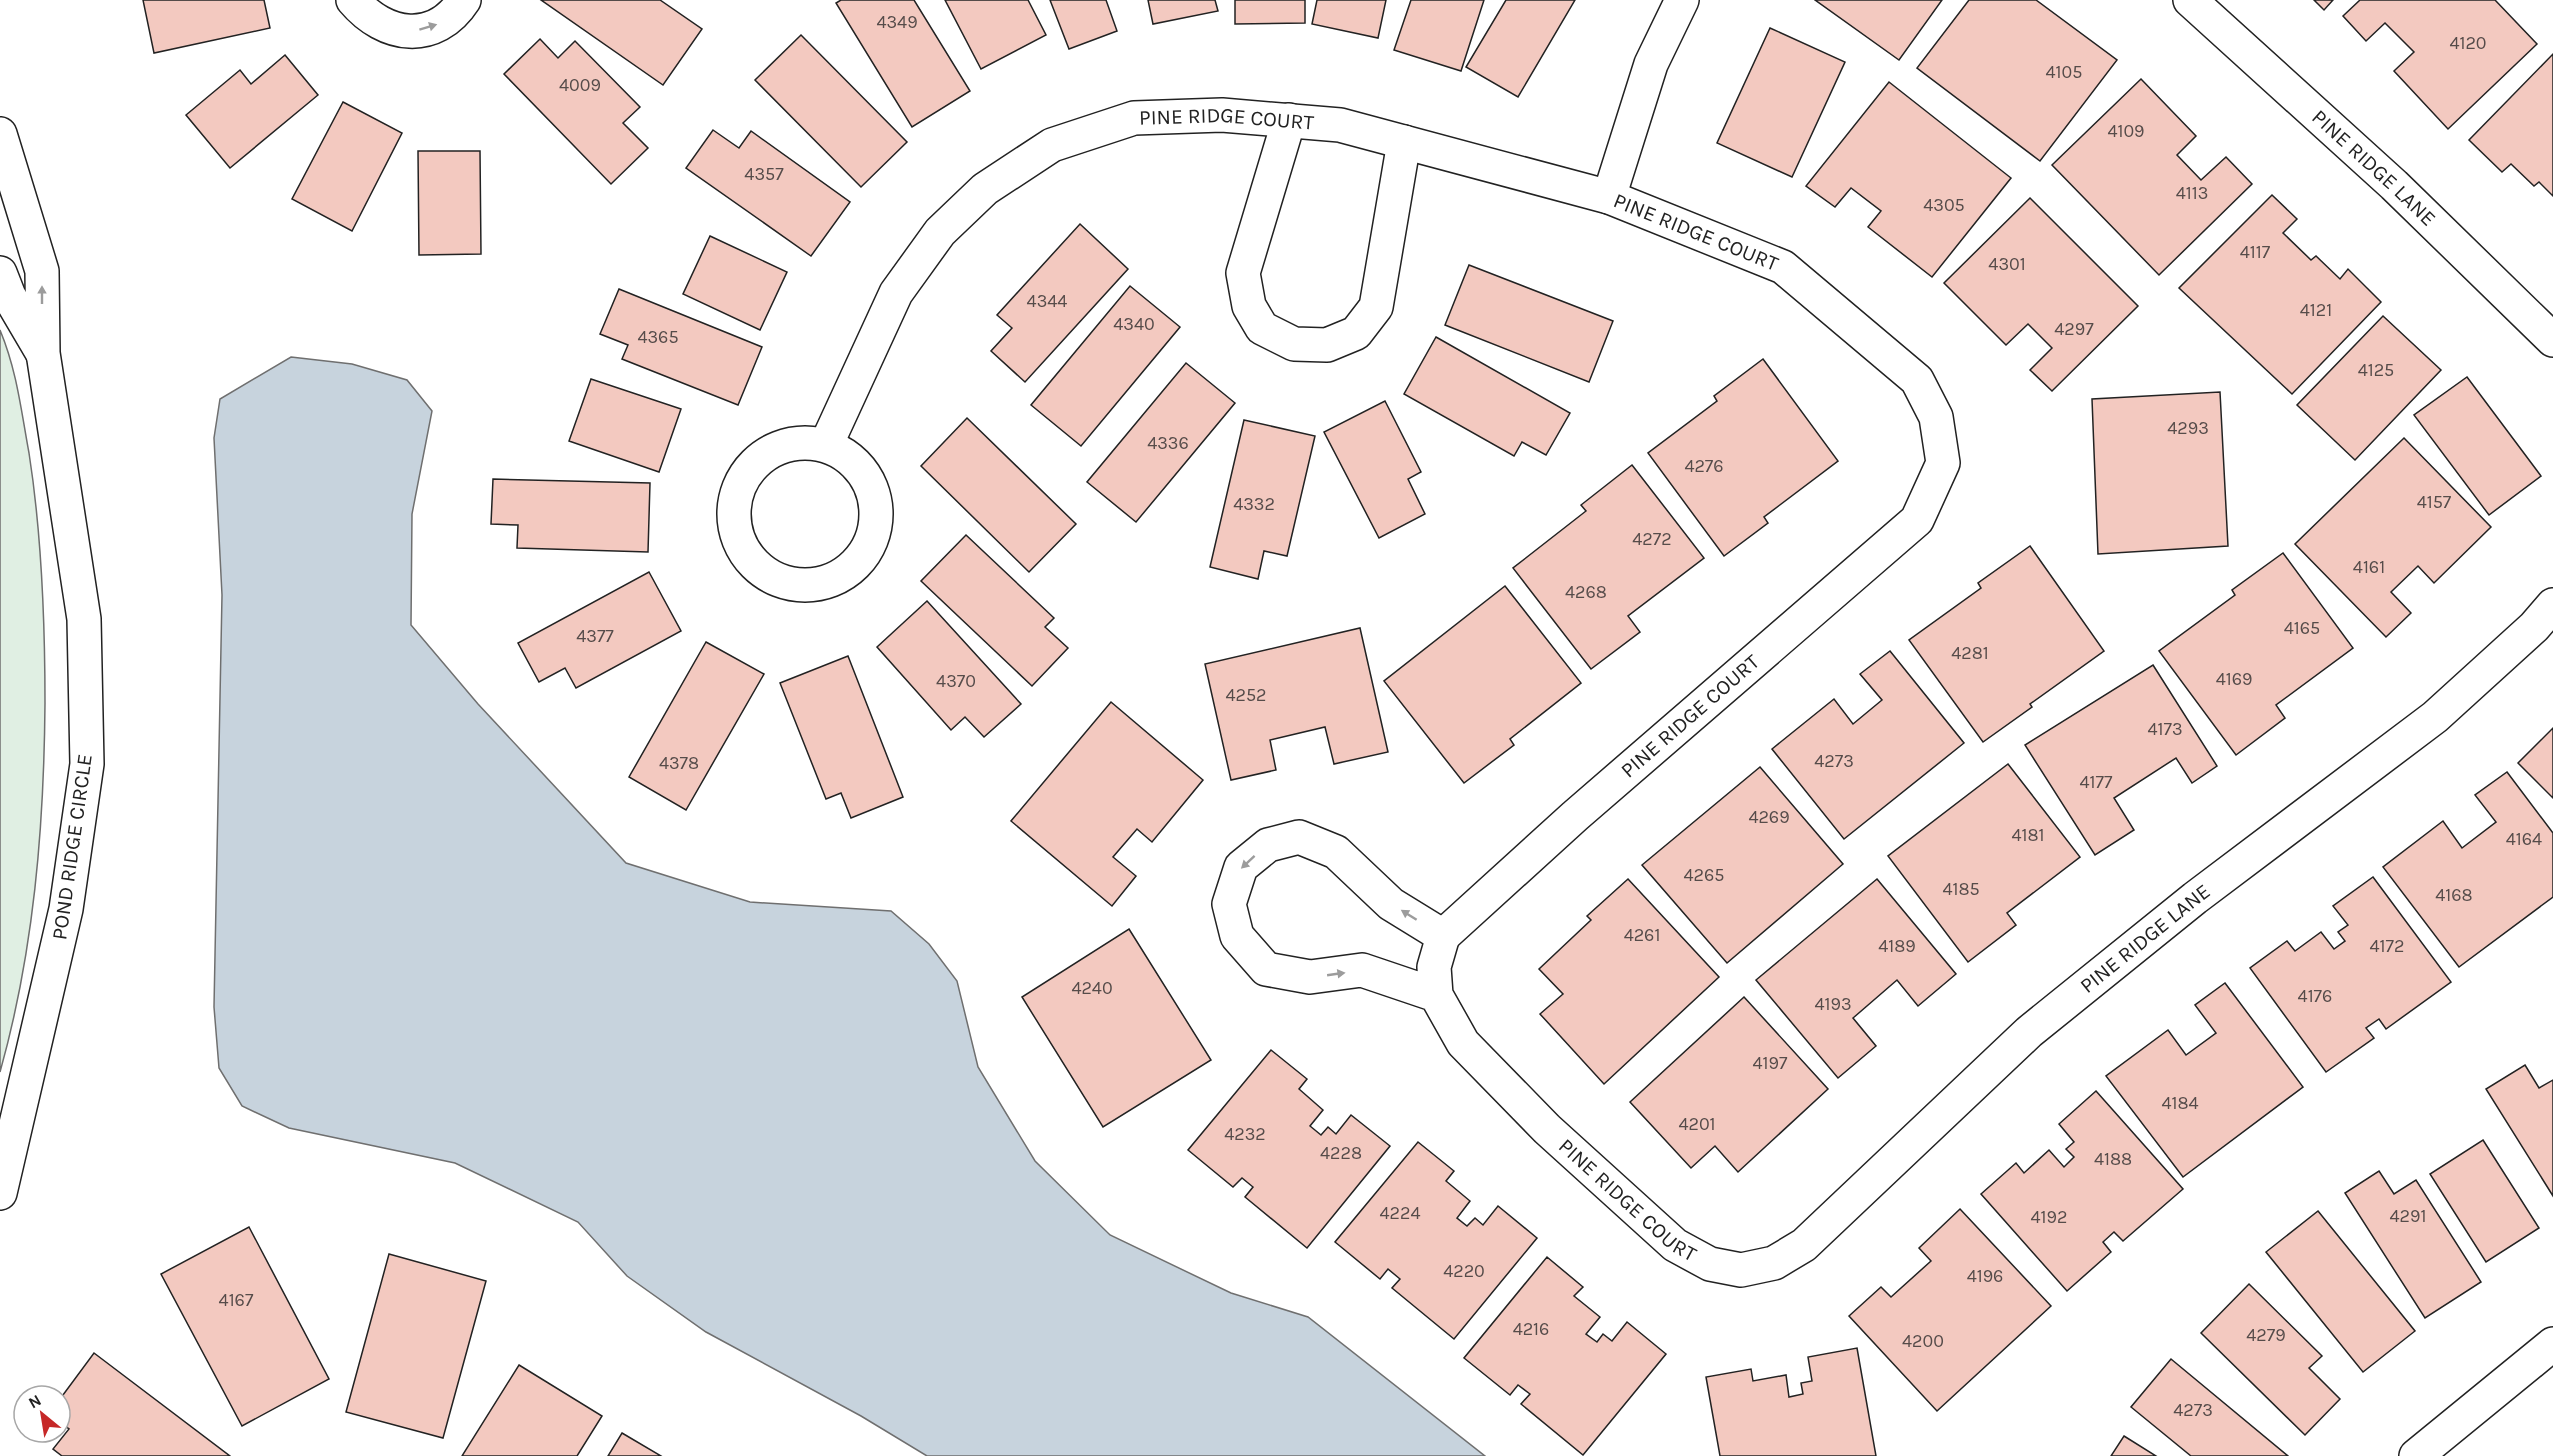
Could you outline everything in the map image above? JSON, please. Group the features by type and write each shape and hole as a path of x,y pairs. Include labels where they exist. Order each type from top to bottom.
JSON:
{"street":[{"path":"353,0 365,14 382,26 403,31 423,30 443,22 464,0"},
{"path":"1609,197 1651,64 1682,0"},
{"name":"PINE RIDGE LANE","path":"2190,0 2394,185 2553,340"},
{"name":"PINE RIDGE COURT","path":"826,445 896,293 940,232 985,189 1052,145 1134,118 1222,115 1340,125 1609,197 1784,267 1917,380 1936,417 1943,463 1917,520 1575,816 1443,936 1434,968 1436,995 1463,1043 1547,1129 1675,1245 1710,1264 1741,1270"},
{"path":"1289,120 1243,273 1249,306 1262,328 1294,344 1328,345 1356,333 1376,307 1404,142"},
{"name":"POND RIDGE CIRCLE","path":"0,134 42,272 43,353 84,619 87,764 66,909 0,1193"},
{"name":"POND RIDGE CIRCLE","path":"0,273 9,296 43,353"},
{"path":"804,442 826,445 846,455 862,471 873,490 876,512 873,535 864,555 848,572 828,581 806,586 783,583 763,573 747,558 737,538 732,515 736,494 746,473 761,457 771,451 781,446 804,442"},
{"name":"PINE RIDGE LANE","path":"1741,1270 1774,1263 1804,1245 2029,1032 2195,898 2435,717 2534,627 2553,605"},
{"path":"1436,995 1362,970 1310,977 1266,969 1237,936 1229,904 1241,867 1268,845 1299,837 1336,852 1391,904 1443,936"},
{"path":"2416,1456 2553,1344"}],"green space":[{"path":"0,330 11,360 18,391 37,515 42,578 45,703 42,796 35,889 21,981 0,1072"}],"shaded area":[{"path":"291,357 352,364 407,380 432,411 412,514 411,625 478,704 626,863 750,902 891,911 929,944 957,981 978,1067 1035,1161 1110,1235 1231,1293 1308,1317 1485,1456 927,1456 861,1416 706,1332 627,1276 578,1222 455,1163 289,1128 242,1106 219,1068 214,1007 222,595 214,438 220,399"}],"building":[{"path":"143,0 264,0 270,28 154,53"},
{"path":"541,0 660,0 702,29 663,85"},
{"path":"841,0 914,0 970,91 912,127 836,3"},
{"path":"945,0 1028,0 1046,35 981,69"},
{"path":"1050,0 1106,0 1117,31 1069,49"},
{"path":"1148,0 1215,0 1218,11 1153,24"},
{"path":"1235,0 1305,0 1305,23 1235,24"},
{"path":"1317,0 1386,0 1378,38 1312,24"},
{"path":"1411,0 1484,0 1461,71 1394,50"},
{"path":"1506,0 1575,0 1518,97 1466,67"},
{"path":"1815,0 1942,0 1899,60"},
{"path":"1969,0 2036,0 2117,60 2040,161 1917,68"},
{"path":"2314,0 2333,0 2324,10"},
{"path":"2360,0 2495,0 2537,44 2448,129 2394,71 2414,52 2385,23 2366,41 2343,16"},
{"path":"1770,28 1845,62 1792,177 1717,143"},
{"path":"801,35 907,142 861,187 755,80"},
{"path":"540,39 558,58 575,41 640,107 623,123 648,148 611,184 504,74"},
{"path":"2553,54 2553,196 2539,182 2534,186 2511,164 2502,172 2469,140"},
{"path":"285,55 318,95 230,168 186,115 240,70 251,84"},
{"path":"2141,79 2196,136 2177,155 2201,180 2226,157 2252,184 2159,275 2052,165"},
{"path":"1889,82 2011,178 1932,277 1868,227 1881,211 1851,188 1835,207 1806,186"},
{"path":"343,102 402,133 352,231 292,199"},
{"path":"713,130 739,148 751,131 850,202 811,256 686,168"},
{"path":"418,151 480,151 481,254 419,255"},
{"path":"2272,195 2297,219 2283,233 2311,260 2316,256 2340,279 2348,269 2381,302 2292,394 2179,288"},
{"path":"2030,198 2138,306 2052,391 2030,370 2052,348 2028,324 2006,345 1944,283"},
{"path":"1080,224 1128,269 1025,382 991,351 1012,328 997,315"},
{"path":"710,236 787,272 760,330 683,294"},
{"path":"1469,265 1613,321 1589,382 1445,325"},
{"path":"1130,286 1180,327 1081,446 1031,405"},
{"path":"619,289 762,347 738,405 622,359 628,345 600,334"},
{"path":"2383,316 2441,370 2355,460 2297,405"},
{"path":"1436,337 1570,413 1546,455 1522,442 1514,456 1404,394"},
{"path":"1763,359 1838,461 1764,517 1768,523 1724,556 1648,453 1717,401 1714,396"},
{"path":"1186,363 1235,403 1136,522 1087,482"},
{"path":"2467,377 2541,476 2489,515 2414,415"},
{"path":"591,379 681,409 659,472 569,441"},
{"path":"2220,392 2228,546 2098,554 2092,399"},
{"path":"1385,401 1421,472 1408,479 1425,514 1379,538 1324,432"},
{"path":"967,418 1076,524 1029,572 921,466"},
{"path":"1244,420 1315,436 1287,556 1264,551 1258,579 1210,567"},
{"path":"2404,438 2491,527 2434,583 2418,566 2391,592 2411,613 2386,637 2295,544"},
{"path":"1632,465 1704,558 1628,616 1640,632 1591,669 1513,568 1586,511 1581,505"},
{"path":"493,479 650,483 648,552 517,548 518,525 491,524"},
{"path":"966,535 1054,618 1045,627 1068,648 1032,686 921,581"},
{"path":"2030,546 2104,651 2030,704 2032,707 1983,742 1909,640 1981,588 1978,583"},
{"path":"2283,553 2353,648 2276,705 2285,718 2236,755 2159,651 2235,595 2232,590"},
{"path":"649,572 681,631 576,688 565,668 539,682 518,643"},
{"path":"1505,586 1581,683 1510,739 1514,745 1464,783 1384,681"},
{"path":"927,601 1021,704 984,737 965,717 951,730 877,647"},
{"path":"1360,628 1388,752 1334,764 1325,727 1270,740 1276,770 1231,780 1205,664"},
{"path":"706,642 764,674 686,810 629,777"},
{"path":"1890,651 1964,743 1844,839 1772,749 1834,699 1853,724 1882,700 1860,674"},
{"path":"848,656 903,797 851,818 841,793 826,799 780,683"},
{"path":"2153,665 2217,766 2192,783 2176,758 2114,798 2134,830 2095,855 2025,745"},
{"path":"1111,702 1203,780 1152,842 1137,829 1113,857 1136,876 1112,906 1011,821"},
{"path":"2553,728 2553,798 2518,763"},
{"path":"2008,764 2080,857 2007,913 2016,925 1968,962 1888,856"},
{"path":"1760,767 1843,864 1727,963 1642,865"},
{"path":"2507,772 2553,833 2553,897 2459,967 2383,867 2443,821 2462,848 2496,822 2475,795"},
{"path":"2373,877 2451,982 2386,1029 2379,1019 2366,1028 2374,1038 2326,1072 2250,968 2287,941 2295,951 2321,932 2334,949 2345,941 2338,932 2348,925 2333,906"},
{"path":"1628,879 1719,977 1604,1084 1540,1014 1563,994 1539,969 1591,920 1587,916"},
{"path":"1877,879 1956,974 1918,1006 1897,980 1853,1018 1876,1046 1838,1078 1756,980"},
{"path":"1129,929 1211,1060 1103,1127 1022,997"},
{"path":"2225,983 2303,1087 2183,1177 2106,1076 2168,1030 2186,1055 2216,1033 2195,1005"},
{"path":"1744,997 1828,1089 1738,1172 1715,1146 1691,1168 1630,1102"},
{"path":"1271,1050 1307,1079 1299,1089 1323,1110 1310,1126 1321,1135 1328,1127 1336,1134 1351,1115 1390,1146 1307,1248 1245,1197 1253,1187 1242,1178 1233,1187 1188,1150"},
{"path":"2525,1065 2539,1088 2553,1080 2553,1196 2486,1089"},
{"path":"2096,1091 2183,1189 2123,1241 2114,1232 2103,1242 2111,1252 2067,1291 1981,1194 2016,1163 2024,1173 2049,1150 2064,1167 2074,1157 2066,1149 2074,1142 2059,1124"},
{"path":"2483,1140 2539,1228 2486,1262 2430,1174"},
{"path":"1418,1142 1454,1171 1446,1181 1470,1201 1457,1218 1467,1226 1475,1218 1483,1225 1498,1206 1537,1238 1454,1339 1392,1288 1400,1279 1388,1269 1380,1279 1335,1242"},
{"path":"2379,1171 2394,1194 2416,1180 2481,1282 2425,1318 2345,1193"},
{"path":"1960,1209 2051,1306 1937,1411 1849,1316 1881,1287 1891,1297 1931,1261 1919,1248"},
{"path":"2318,1211 2415,1331 2363,1372 2266,1252"},
{"path":"249,1227 329,1379 242,1426 161,1274"},
{"path":"389,1254 486,1281 443,1438 346,1412"},
{"path":"1547,1257 1583,1287 1574,1296 1600,1317 1586,1334 1597,1342 1603,1334 1612,1341 1627,1322 1666,1354 1583,1455 1521,1404 1530,1394 1518,1385 1510,1395 1464,1358"},
{"path":"2249,1284 2322,1356 2309,1368 2340,1399 2305,1435 2201,1333"},
{"path":"1857,1348 1876,1456 1720,1456 1706,1377 1751,1369 1753,1381 1786,1375 1789,1397 1803,1394 1801,1383 1812,1381 1808,1357"},
{"path":"94,1353 230,1456 62,1456 53,1449 57,1444 72,1444 71,1384"},
{"path":"2171,1359 2288,1456 2191,1456 2131,1407"},
{"path":"519,1365 602,1416 577,1456 462,1456"},
{"path":"622,1433 661,1456 608,1456"},
{"path":"2124,1436 2156,1456 2111,1456"}]}
